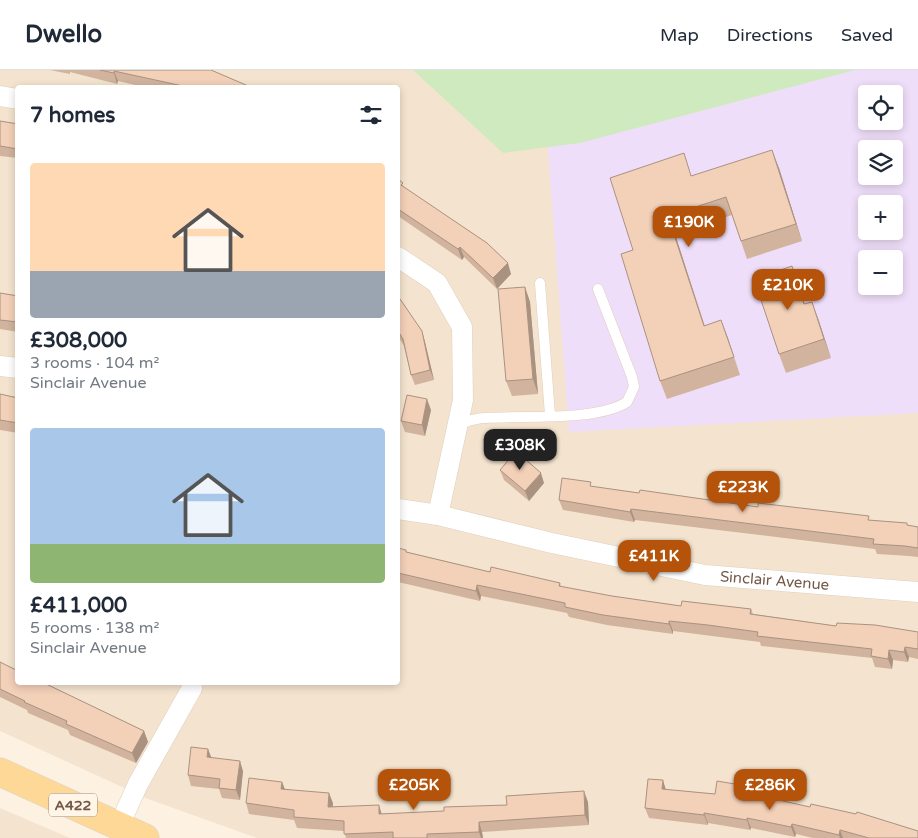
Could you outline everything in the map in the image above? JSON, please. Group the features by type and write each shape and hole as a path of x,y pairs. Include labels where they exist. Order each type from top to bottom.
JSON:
{"main road":[{"name":"A422","path":"0,772 146,838"}],"street":[{"path":"0,96 15,98"},
{"path":"400,258 437,283 462,327 463,400 438,516"},
{"path":"0,366 15,368"},
{"name":"Sinclair Avenue","path":"400,509 438,516 705,576 918,592"},
{"path":"119,826 138,784 192,688"}],"lane":[{"path":"540,283 550,415"},
{"path":"458,424 482,418 607,410 619,406 631,397 634,387 632,377 598,288"}],"shaded area":[{"path":"0,70 918,70 918,838 257,838 148,799 0,731"},
{"path":"542,70 918,70 918,413 569,432"},
{"path":"0,808 70,838 0,838"}],"green space":[{"path":"413,70 855,70 580,143 503,153"}],"building":[{"path":"100,70 211,70 246,85 178,85 114,71 114,73"},
{"path":"0,121 15,124 15,148 0,146"},
{"path":"772,150 796,224 741,241 726,197 668,216 704,326 721,320 734,357 660,381 621,254 633,250 610,178 684,153 691,176"},
{"path":"400,181 403,183 401,185 487,243 508,263 493,278 460,247 458,249 400,210"},
{"path":"792,266 804,304 812,302 824,339 779,354 754,279"},
{"path":"525,287 533,379 506,381 498,289"},
{"path":"0,293 15,296 15,322 0,320"},
{"path":"400,299 422,331 430,370 411,375 403,339 400,334"},
{"path":"0,394 15,397 15,422 0,420"},
{"path":"407,395 427,399 422,425 401,421"},
{"path":"516,451 541,473 525,491 500,470"},
{"path":"562,478 591,482 590,486 639,493 640,490 758,507 758,503 869,516 868,520 907,523 907,525 918,527 918,548 873,544 874,539 631,509 630,512 559,500"},
{"path":"400,548 406,550 406,552 490,572 491,567 560,583 559,586 612,596 681,606 682,601 751,609 750,614 836,626 837,623 875,625 918,632 918,649 905,647 904,652 889,650 888,659 871,656 872,649 757,636 758,632 708,625 669,621 669,624 603,615 565,607 565,603 477,585 476,591 400,573"},
{"path":"0,662 15,670 15,685 48,685 144,731 132,753 66,724 67,721 0,689"},
{"path":"191,747 208,749 207,757 240,761 236,790 219,788 220,779 188,775"},
{"path":"249,778 282,782 281,789 329,793 328,807 379,805 379,814 444,811 444,807 507,805 506,796 584,791 585,815 479,822 479,832 427,834 427,838 393,838 393,832 344,834 344,821 294,817 294,810 246,803"},
{"path":"648,779 663,780 662,789 715,794 717,781 753,787 752,794 810,807 811,804 856,814 857,812 918,831 918,838 869,838 840,830 839,835 792,824 791,827 747,818 747,820 704,813 704,815 645,808"}]}
